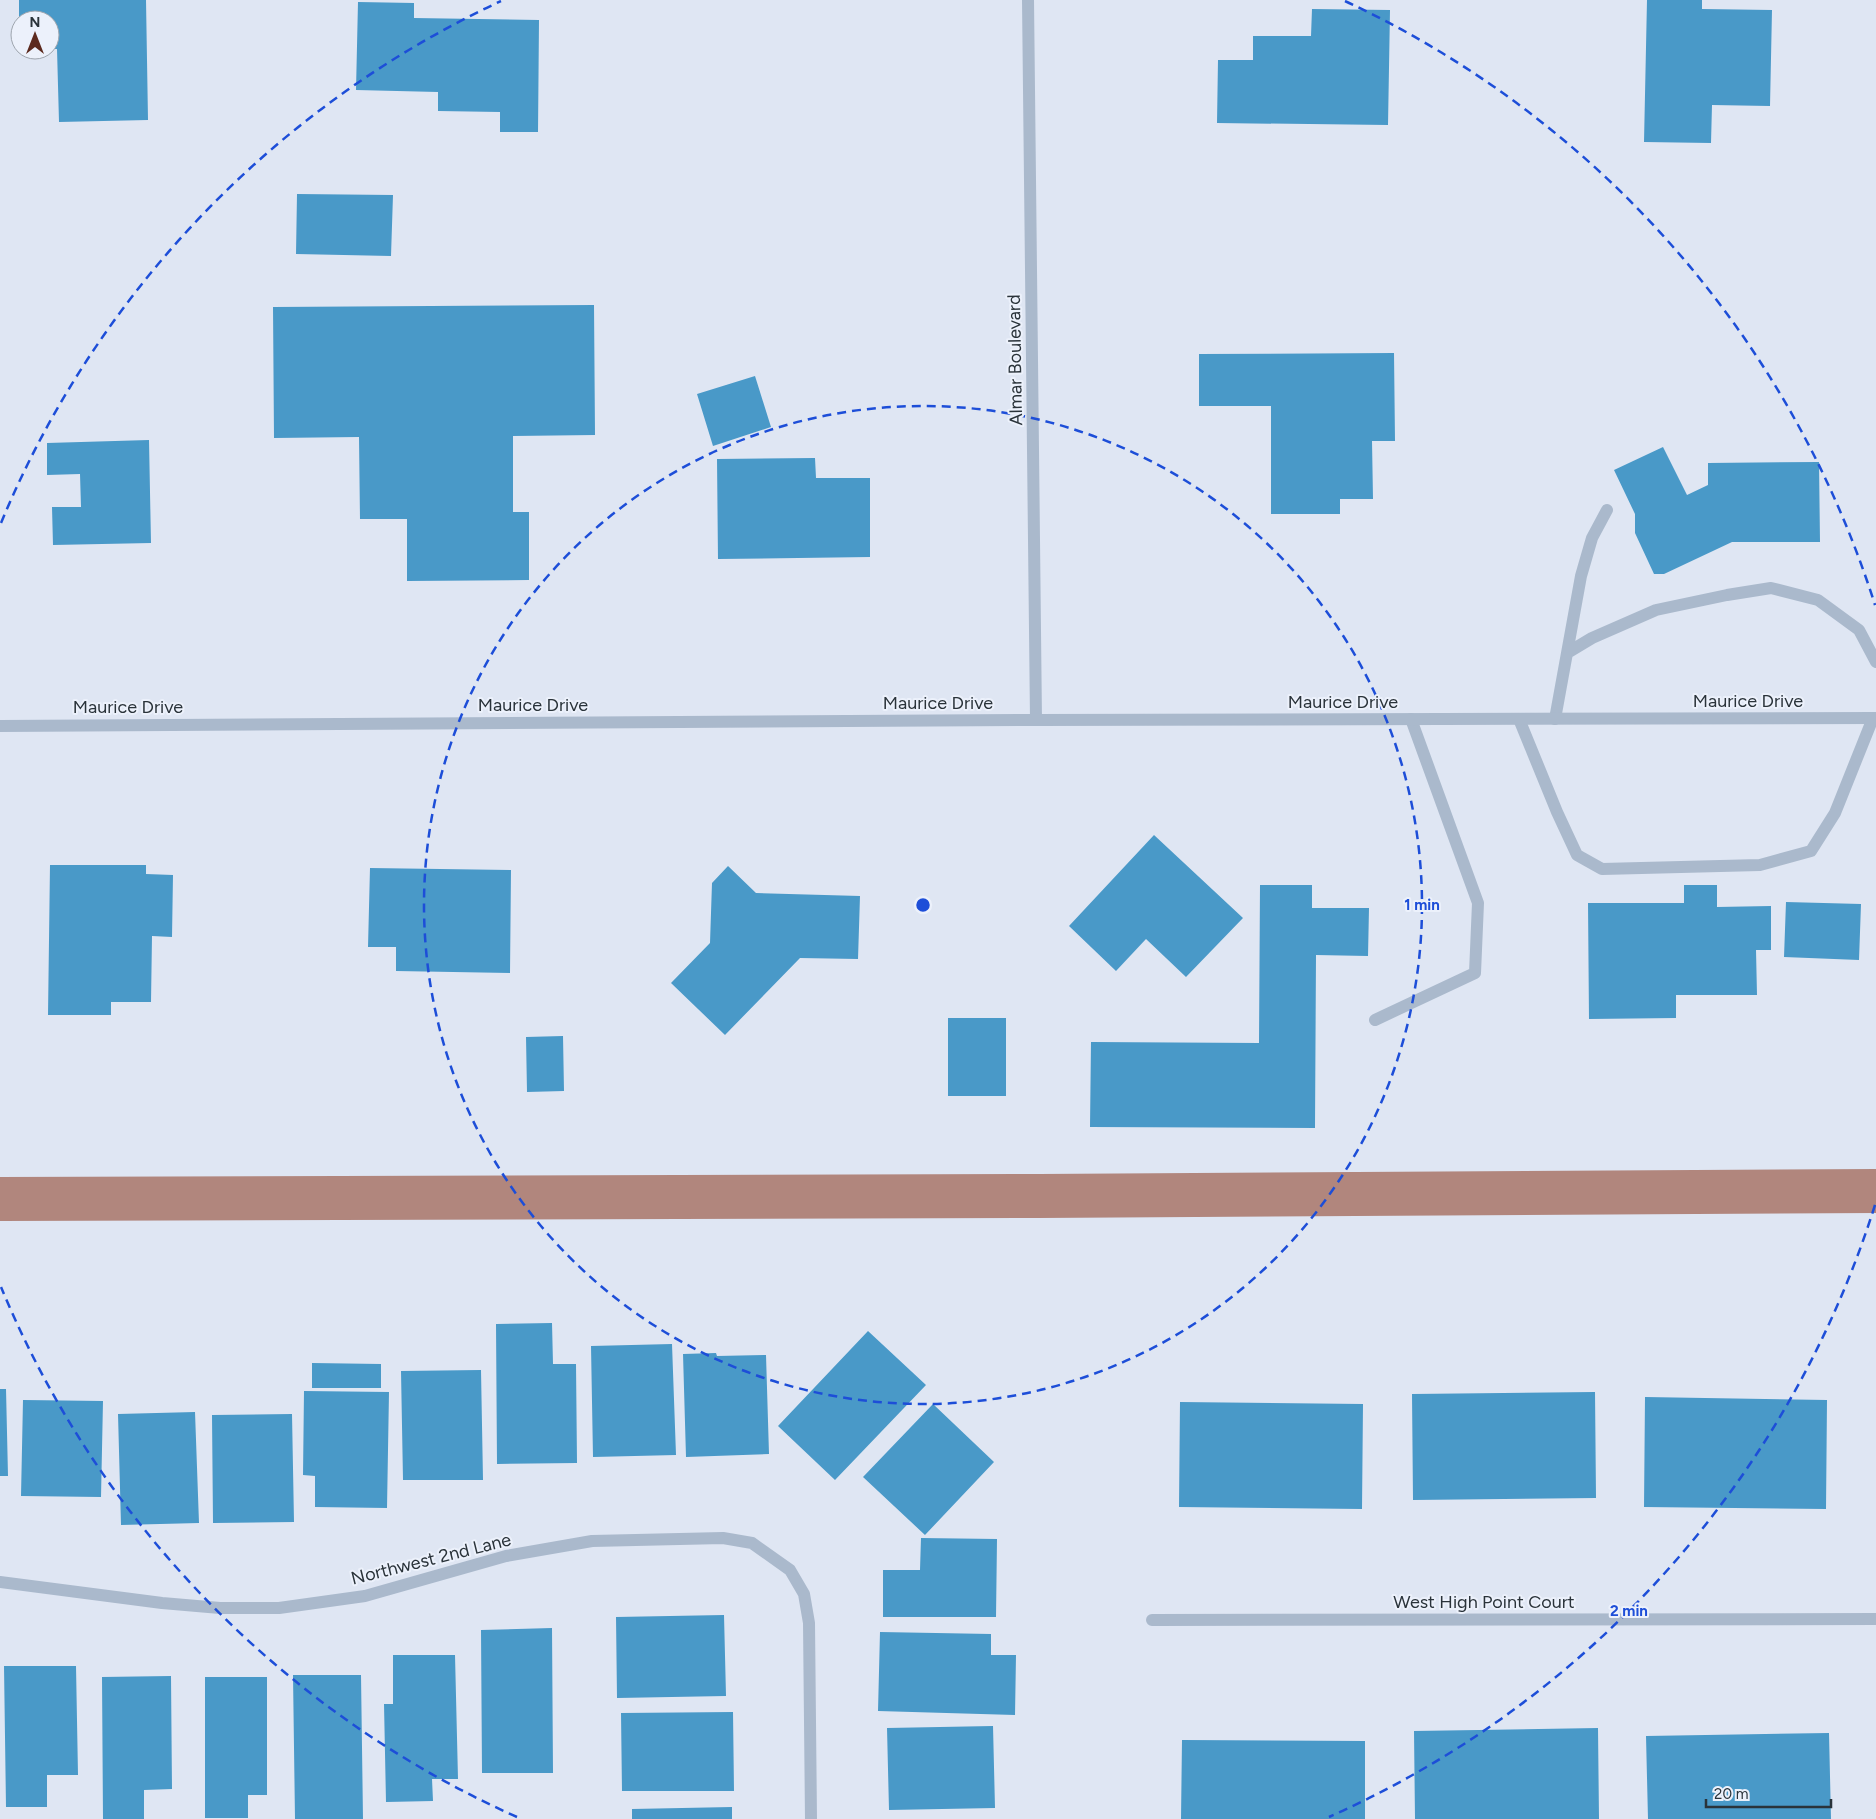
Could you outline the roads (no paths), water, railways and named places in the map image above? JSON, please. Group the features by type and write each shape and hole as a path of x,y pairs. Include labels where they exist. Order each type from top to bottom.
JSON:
{"street":[{"name":"Almar Boulevard","path":"1028,0 1036,720"},
{"path":"1555,719 1581,576 1592,538 1606,510"},
{"path":"1567,653 1592,638 1656,610 1727,594 1771,588 1818,600 1859,630 1876,662"},
{"name":"Maurice Drive","path":"0,726 1036,720 1875,718"},
{"path":"1520,719 1557,812 1577,855 1602,869 1760,865 1811,851 1835,813 1875,718"},
{"path":"1375,1020 1475,973 1478,903 1411,719"},
{"name":"Northwest 2nd Lane","path":"0,1582 162,1603 220,1608 279,1608 365,1596 506,1556 592,1541 723,1538 752,1543 790,1570 804,1594 809,1623 812,1819"},
{"name":"West High Point Court","path":"1152,1620 1876,1619"}],"waterway":[{"path":"0,1199 1876,1191"}]}
